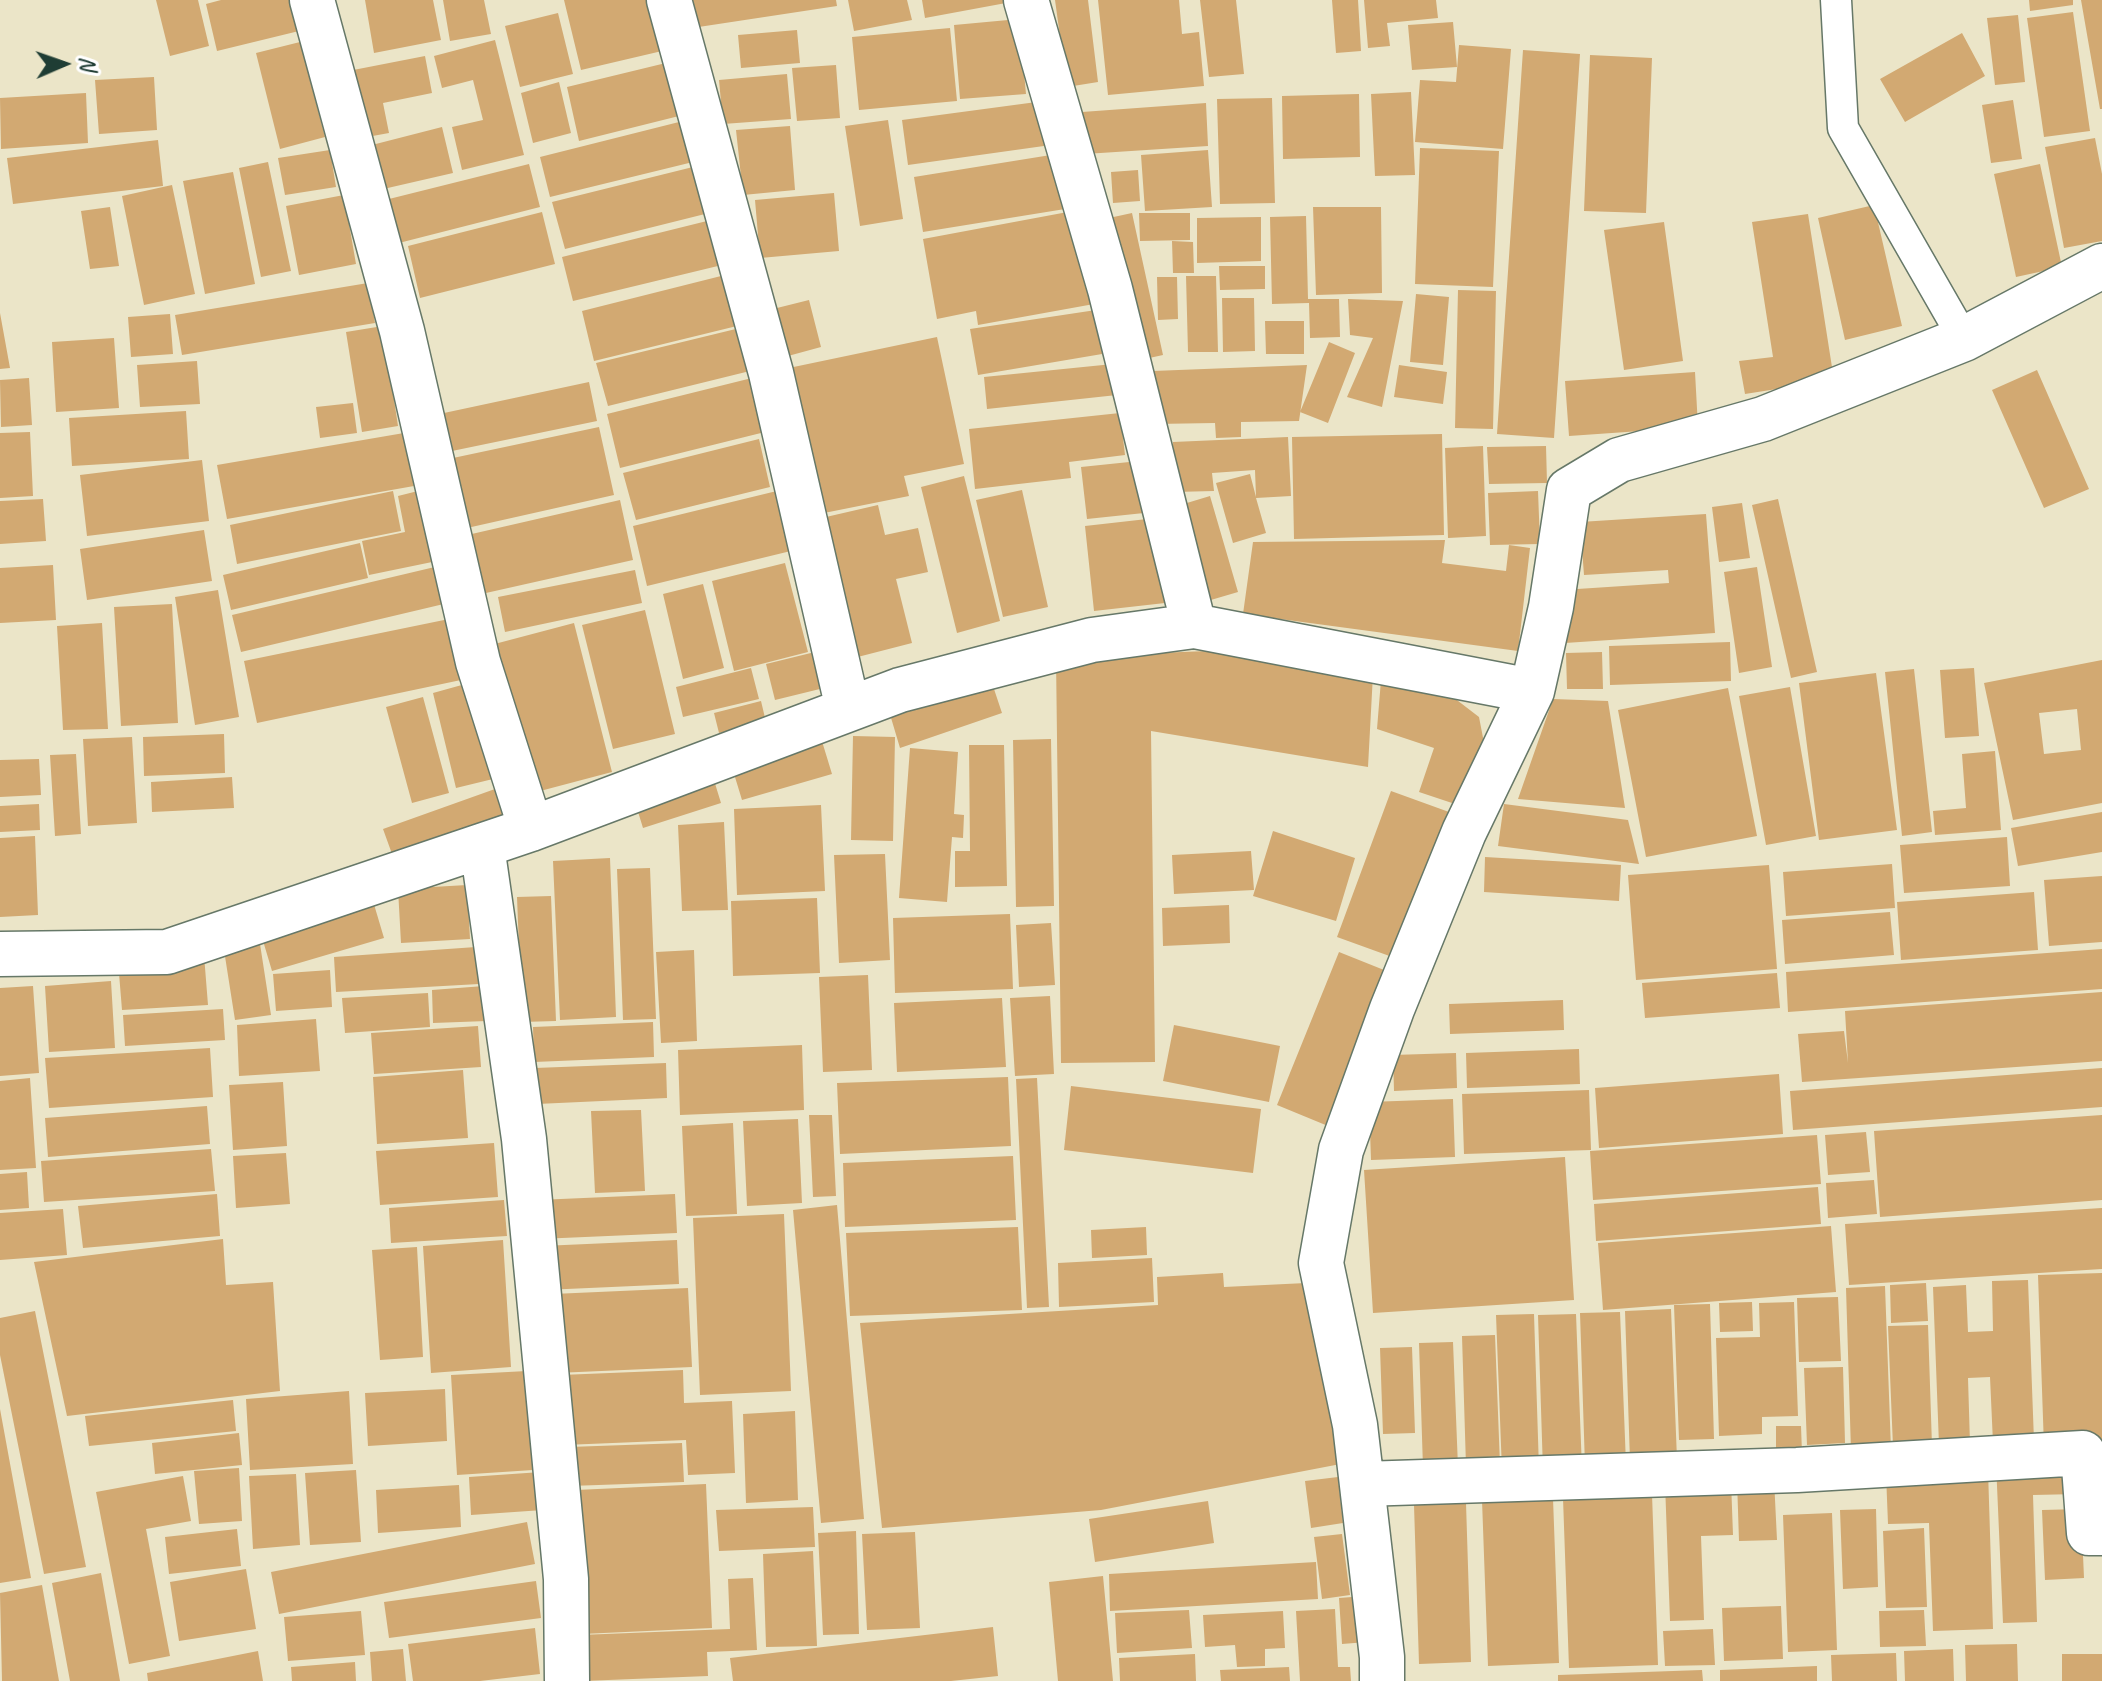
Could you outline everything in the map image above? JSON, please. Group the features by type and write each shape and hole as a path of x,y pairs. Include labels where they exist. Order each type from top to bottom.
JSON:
{"street":[{"path":"312,0 402,331 478,662 531,829"},
{"path":"669,0 771,373 848,709"},
{"path":"1026,0 1110,289 1194,626"},
{"path":"1382,1681 1382,1657 1355,1425 1321,1263 1341,1150 1392,1009 1464,832 1532,691 1551,607 1569,490 1619,460 1763,419 1964,339 2102,266"},
{"path":"0,954 167,952 531,829 900,690 1092,640 1194,626 1532,691"},
{"path":"482,846 524,1139 566,1579 567,1681"},
{"path":"1362,1484 1797,1470 2083,1453 2089,1533 2102,1533"}],"lane":[{"path":"1836,0 1843,128 1964,339"}],"building":[{"path":"156,0 198,0 209,46 170,56"},
{"path":"221,0 292,0 299,31 217,51 206,4"},
{"path":"365,0 433,0 441,40 374,53"},
{"path":"443,0 484,0 491,34 450,41"},
{"path":"564,0 650,0 662,51 581,70"},
{"path":"688,0 836,0 837,6 692,28"},
{"path":"848,0 907,0 912,20 854,31"},
{"path":"922,0 1006,0 1006,3 925,18"},
{"path":"1055,0 1088,0 1098,82 1067,87"},
{"path":"1098,0 1179,0 1182,34 1199,32 1204,86 1108,95"},
{"path":"1200,0 1236,0 1244,74 1209,77"},
{"path":"1332,0 1358,0 1361,51 1336,53"},
{"path":"1364,0 1436,0 1438,18 1387,23 1390,46 1368,48"},
{"path":"2029,0 2073,0 2073,5 2030,11"},
{"path":"2081,0 2102,0 2102,109 2100,109"},
{"path":"2073,12 2090,131 2044,137 2027,18"},
{"path":"558,13 573,74 520,87 505,26"},
{"path":"2018,15 2025,82 1995,85 1987,18"},
{"path":"1019,19 1026,94 960,99 954,25"},
{"path":"1453,22 1457,67 1412,70 1408,25"},
{"path":"950,28 957,101 859,110 852,37"},
{"path":"797,30 800,63 741,68 738,35"},
{"path":"1962,33 1985,76 1905,122 1880,79"},
{"path":"495,40 524,155 462,170 452,127 483,120 473,80 442,88 434,56"},
{"path":"300,42 325,137 280,149 256,53"},
{"path":"1459,45 1511,49 1503,149 1415,142 1420,80 1456,82"},
{"path":"1523,50 1580,54 1554,438 1497,434"},
{"path":"1590,55 1652,58 1646,213 1584,211"},
{"path":"425,56 432,93 383,103 389,133 356,139 343,72"},
{"path":"670,62 683,115 579,141 567,87"},
{"path":"836,65 840,118 797,121 792,68"},
{"path":"787,74 791,119 723,124 719,80"},
{"path":"154,77 157,130 99,134 95,80"},
{"path":"559,82 571,133 533,143 521,93"},
{"path":"1411,92 1415,175 1375,176 1371,94"},
{"path":"86,93 88,143 1,149 0,98"},
{"path":"1359,94 1360,157 1283,159 1282,96"},
{"path":"1272,98 1275,203 1220,204 1217,99"},
{"path":"2013,100 2022,159 1991,163 1982,105"},
{"path":"1044,101 1051,145 908,165 902,120"},
{"path":"1206,103 1208,146 1085,154 1082,112"},
{"path":"888,120 903,219 860,226 845,126"},
{"path":"683,121 693,162 550,197 540,157"},
{"path":"790,126 795,190 743,195 736,130"},
{"path":"442,127 453,173 379,190 368,146"},
{"path":"2095,138 2102,174 2102,241 2064,248 2045,147"},
{"path":"158,140 163,186 13,204 7,158"},
{"path":"1420,148 1499,151 1493,287 1415,284"},
{"path":"330,150 336,187 285,195 278,158"},
{"path":"1208,150 1212,207 1145,211 1141,155"},
{"path":"1057,154 1065,209 923,232 914,177"},
{"path":"268,162 291,271 261,277 239,168"},
{"path":"529,164 540,207 391,245 381,201"},
{"path":"2040,164 2062,267 2016,277 1994,174"},
{"path":"697,166 709,213 565,249 552,202"},
{"path":"1138,170 1140,201 1113,203 1111,172"},
{"path":"233,172 255,284 205,294 183,181"},
{"path":"172,185 195,294 144,305 122,196"},
{"path":"834,193 839,251 760,258 755,200"},
{"path":"344,195 356,264 299,275 286,206"},
{"path":"1874,205 1902,326 1845,340 1818,218"},
{"path":"110,207 119,266 90,269 81,211"},
{"path":"1313,207 1381,207 1382,293 1316,295"},
{"path":"1073,211 1094,304 978,325 976,311 937,319 923,239"},
{"path":"542,212 555,264 420,298 408,246"},
{"path":"1132,213 1163,355 1140,360 1109,218"},
{"path":"1139,213 1190,213 1190,240 1140,241"},
{"path":"1808,214 1834,380 1745,394 1739,361 1773,357 1752,222"},
{"path":"1306,216 1308,299 1339,299 1340,337 1310,338 1309,303 1272,304 1270,217"},
{"path":"1261,217 1261,261 1197,263 1197,218"},
{"path":"711,220 722,265 573,301 562,257"},
{"path":"1664,222 1683,361 1624,370 1604,230"},
{"path":"1172,241 1193,242 1194,273 1173,273"},
{"path":"1219,266 1265,266 1265,289 1220,290"},
{"path":"729,274 741,325 594,361 582,311"},
{"path":"1186,276 1216,276 1218,352 1188,352"},
{"path":"1157,277 1177,277 1178,319 1158,320"},
{"path":"368,283 375,323 182,355 175,315"},
{"path":"1458,290 1496,291 1493,429 1455,428"},
{"path":"1416,294 1449,297 1443,365 1410,362"},
{"path":"1222,298 1254,298 1255,351 1223,352"},
{"path":"1348,299 1403,301 1382,407 1347,397 1373,338 1350,335"},
{"path":"809,300 821,347 777,359 765,311"},
{"path":"1096,310 1108,353 978,375 970,329"},
{"path":"0,313 10,368 0,369"},
{"path":"170,314 173,354 131,357 128,317"},
{"path":"1265,321 1304,321 1304,354 1266,354"},
{"path":"383,326 398,426 362,432 346,332"},
{"path":"744,327 754,370 608,406 596,363"},
{"path":"937,337 964,464 904,476 909,496 814,515 784,369"},
{"path":"114,338 119,408 56,412 52,342"},
{"path":"1329,342 1355,353 1328,423 1300,412"},
{"path":"197,361 200,404 140,407 137,365"},
{"path":"1113,364 1117,395 987,409 984,377"},
{"path":"1307,365 1299,421 1241,422 1241,437 1216,438 1215,423 1155,424 1153,371"},
{"path":"1399,365 1447,372 1443,404 1394,397"},
{"path":"2037,370 2089,489 2044,508 1992,390"},
{"path":"1695,372 1698,427 1569,436 1565,381"},
{"path":"756,377 769,431 620,468 607,414"},
{"path":"29,378 32,425 1,427 0,380"},
{"path":"589,382 597,421 452,451 444,413"},
{"path":"353,403 357,433 320,438 316,407"},
{"path":"186,411 189,459 72,466 69,418"},
{"path":"1120,413 1125,455 1069,462 1071,478 975,489 969,429"},
{"path":"599,427 614,495 467,528 453,458"},
{"path":"30,432 33,496 0,498 0,433"},
{"path":"404,433 414,486 227,519 217,465"},
{"path":"1442,434 1444,535 1294,539 1292,437"},
{"path":"1288,437 1291,496 1256,498 1266,533 1233,543 1216,483 1250,474 1256,497 1255,470 1212,473 1214,491 1174,492 1173,442"},
{"path":"759,439 770,487 636,520 623,473"},
{"path":"1483,446 1486,536 1448,538 1445,448"},
{"path":"1546,446 1547,483 1489,484 1487,447"},
{"path":"202,460 209,521 87,536 80,475"},
{"path":"1139,461 1144,513 1087,519 1081,467"},
{"path":"964,476 1000,621 957,633 921,487"},
{"path":"785,489 799,549 647,586 633,526"},
{"path":"422,490 437,561 369,575 362,541 405,532 398,496"},
{"path":"1022,490 1048,607 1003,617 976,500"},
{"path":"393,491 401,531 237,564 230,525"},
{"path":"1538,491 1540,544 1490,545 1488,493"},
{"path":"1210,496 1238,592 1204,602 1177,506"},
{"path":"43,499 46,541 0,544 0,501"},
{"path":"1778,499 1817,672 1791,678 1752,505"},
{"path":"620,500 633,560 477,595 463,536"},
{"path":"1742,503 1750,558 1719,562 1712,507"},
{"path":"878,505 885,535 918,528 928,572 896,579 912,643 846,660 813,520"},
{"path":"1706,514 1715,633 1565,643 1562,590 1669,583 1668,570 1584,575 1580,522"},
{"path":"1156,518 1165,603 1094,611 1085,526"},
{"path":"204,530 212,581 87,600 80,549"},
{"path":"1445,540 1442,563 1506,571 1509,545 1530,548 1518,651 1243,614 1253,542"},
{"path":"360,543 368,578 231,610 223,575"},
{"path":"785,563 808,652 734,671 712,581"},
{"path":"53,565 56,620 0,623 0,568"},
{"path":"439,566 448,603 241,652 232,615"},
{"path":"1757,567 1772,667 1739,673 1724,572"},
{"path":"635,570 642,603 505,632 498,597"},
{"path":"703,584 724,668 683,679 663,594"},
{"path":"218,590 239,717 195,725 175,597"},
{"path":"172,604 178,723 121,726 114,607"},
{"path":"645,610 675,734 613,749 582,625"},
{"path":"449,619 461,680 257,723 244,661"},
{"path":"102,623 108,729 63,730 57,626"},
{"path":"574,623 612,772 525,795 487,646"},
{"path":"1730,642 1731,681 1610,685 1609,646"},
{"path":"1233,650 1373,674 1368,767 1151,731 1155,1062 1061,1063 1056,657"},
{"path":"819,651 828,687 775,700 766,664"},
{"path":"1602,652 1603,689 1567,689 1566,653"},
{"path":"2102,660 2102,803 2013,820 1984,683","holes":["2077,709 2081,750 2044,754 2039,713"]},
{"path":"751,668 759,699 683,717 676,687"},
{"path":"1974,668 1979,736 1945,738 1940,670"},
{"path":"1914,669 1932,832 1902,836 1885,672"},
{"path":"1876,673 1897,830 1819,840 1799,683"},
{"path":"990,677 1002,713 900,748 889,711"},
{"path":"1381,680 1449,694 1479,717 1485,748 1458,805 1419,792 1434,748 1377,729"},
{"path":"469,683 493,779 456,788 433,693"},
{"path":"1790,687 1816,836 1766,845 1739,696"},
{"path":"1728,688 1757,836 1646,857 1618,710"},
{"path":"423,697 449,793 412,803 386,707"},
{"path":"1553,699 1608,701 1625,808 1518,799"},
{"path":"761,701 766,722 719,733 714,713"},
{"path":"224,734 225,773 144,776 143,737"},
{"path":"853,736 895,737 893,841 851,840"},
{"path":"132,737 137,823 88,826 83,739"},
{"path":"821,738 832,774 742,800 731,764"},
{"path":"1051,739 1054,906 1016,907 1013,740"},
{"path":"969,745 1004,745 1007,886 955,887 955,851 970,851"},
{"path":"910,748 958,752 954,814 964,815 963,838 952,837 947,902 899,898"},
{"path":"1995,751 2001,830 1935,835 1933,811 1966,808 1962,754"},
{"path":"76,754 81,834 55,836 50,755"},
{"path":"39,759 41,795 0,797 0,760"},
{"path":"232,777 234,808 152,812 151,782"},
{"path":"713,777 721,803 643,828 635,802"},
{"path":"495,789 508,825 396,865 383,829"},
{"path":"1391,791 1449,812 1395,958 1337,937"},
{"path":"39,804 40,830 0,832 0,806"},
{"path":"1504,804 1628,820 1639,864 1498,846"},
{"path":"821,805 825,891 737,895 734,809"},
{"path":"2102,812 2102,852 2018,866 2011,828"},
{"path":"724,822 728,910 682,911 678,825"},
{"path":"1273,831 1355,858 1336,921 1253,896"},
{"path":"35,836 38,915 0,917 0,838"},
{"path":"2007,837 2010,886 1904,893 1900,845"},
{"path":"1251,851 1254,890 1174,894 1172,855"},
{"path":"885,854 890,960 839,963 834,855"},
{"path":"1485,857 1621,865 1619,901 1484,892"},
{"path":"610,858 616,1017 560,1020 553,861"},
{"path":"1892,864 1895,908 1786,916 1783,872"},
{"path":"1769,865 1777,969 1636,980 1628,875"},
{"path":"650,868 656,1019 623,1020 617,869"},
{"path":"2102,876 2102,942 2049,946 2044,880"},
{"path":"467,885 470,939 401,943 398,889"},
{"path":"2034,892 2038,950 1901,960 1897,902"},
{"path":"551,896 556,1021 522,1022 517,897"},
{"path":"817,898 820,973 733,976 731,901"},
{"path":"373,901 384,938 272,971 261,934"},
{"path":"1229,905 1230,943 1163,946 1162,908"},
{"path":"1890,912 1894,955 1785,964 1782,920"},
{"path":"1010,914 1013,989 895,993 893,918"},
{"path":"1051,923 1055,985 1019,987 1016,925"},
{"path":"260,944 271,1015 235,1020 224,950"},
{"path":"476,947 479,984 336,992 334,957"},
{"path":"2102,949 2102,989 1788,1012 1786,972"},
{"path":"694,950 697,1041 661,1043 656,952"},
{"path":"1339,952 1389,972 1328,1126 1277,1105"},
{"path":"204,955 208,1005 122,1010 118,961"},
{"path":"330,970 332,1007 276,1011 273,974"},
{"path":"1777,973 1780,1008 1645,1018 1642,983"},
{"path":"868,975 872,1070 823,1072 819,977"},
{"path":"111,981 115,1048 49,1052 45,986"},
{"path":"33,986 39,1073 0,1076 0,988"},
{"path":"484,986 487,1021 433,1023 432,990"},
{"path":"2102,992 2102,1061 1802,1082 1798,1034 1844,1031 1848,1063 1845,1011"},
{"path":"428,993 430,1027 345,1033 342,998"},
{"path":"1050,996 1054,1074 1015,1076 1010,998"},
{"path":"1002,998 1006,1067 897,1072 894,1003"},
{"path":"1563,1000 1564,1030 1450,1034 1449,1004"},
{"path":"223,1009 225,1040 125,1046 123,1015"},
{"path":"316,1019 320,1071 239,1076 237,1025"},
{"path":"653,1022 654,1057 534,1062 533,1027"},
{"path":"1174,1025 1280,1046 1269,1102 1163,1081"},
{"path":"478,1026 481,1067 374,1074 371,1033"},
{"path":"802,1045 804,1110 680,1115 678,1050"},
{"path":"210,1048 213,1097 49,1108 45,1058"},
{"path":"1579,1049 1580,1084 1467,1088 1466,1053"},
{"path":"1456,1053 1457,1088 1394,1091 1393,1055"},
{"path":"666,1063 667,1098 537,1104 535,1068"},
{"path":"2102,1068 2102,1107 1793,1130 1790,1091"},
{"path":"463,1070 468,1138 377,1144 373,1077"},
{"path":"1779,1074 1783,1134 1599,1148 1595,1088"},
{"path":"1008,1077 1011,1146 840,1154 837,1083"},
{"path":"30,1078 36,1168 0,1170 0,1081"},
{"path":"1037,1078 1049,1307 1027,1308 1016,1079"},
{"path":"283,1082 287,1146 233,1150 229,1085"},
{"path":"1071,1086 1261,1109 1253,1173 1064,1150"},
{"path":"1589,1090 1591,1150 1464,1154 1462,1094"},
{"path":"1453,1099 1455,1157 1371,1160 1369,1102"},
{"path":"207,1106 210,1144 48,1157 45,1118"},
{"path":"641,1110 645,1191 595,1193 591,1111"},
{"path":"809,1115 832,1115 836,1196 813,1197"},
{"path":"2102,1115 2102,1200 1880,1217 1874,1131"},
{"path":"798,1119 802,1203 747,1206 743,1121"},
{"path":"733,1123 737,1214 686,1216 682,1126"},
{"path":"1866,1132 1870,1172 1828,1175 1825,1135"},
{"path":"1817,1135 1821,1184 1593,1200 1590,1151"},
{"path":"494,1143 498,1197 380,1205 376,1151"},
{"path":"211,1149 215,1191 44,1202 41,1161"},
{"path":"286,1153 290,1204 236,1208 233,1156"},
{"path":"1013,1156 1016,1220 845,1227 843,1163"},
{"path":"1565,1157 1574,1300 1373,1313 1364,1170"},
{"path":"27,1172 29,1208 0,1210 0,1174"},
{"path":"1874,1180 1877,1214 1828,1218 1826,1183"},
{"path":"1818,1187 1821,1224 1596,1241 1594,1204"},
{"path":"217,1194 220,1236 83,1248 78,1206"},
{"path":"675,1194 677,1233 539,1239 538,1200"},
{"path":"504,1200 507,1236 391,1243 389,1208"},
{"path":"837,1205 864,1519 821,1523 793,1210"},
{"path":"2102,1208 2102,1269 1849,1285 1845,1224"},
{"path":"63,1209 67,1255 0,1260 0,1213"},
{"path":"784,1214 791,1391 700,1395 693,1218"},
{"path":"1831,1226 1836,1292 1603,1310 1598,1243"},
{"path":"1018,1227 1022,1310 850,1316 846,1233"},
{"path":"1146,1227 1147,1255 1092,1258 1091,1230"},
{"path":"223,1239 226,1285 273,1282 280,1391 67,1416 34,1262"},
{"path":"503,1240 511,1367 431,1373 423,1246"},
{"path":"677,1240 679,1284 544,1290 542,1246"},
{"path":"417,1247 423,1357 380,1360 372,1250"},
{"path":"1152,1258 1154,1302 1059,1307 1058,1263"},
{"path":"1223,1273 1224,1287 1306,1283 1351,1462 1101,1510 882,1528 860,1323 1158,1305 1157,1277"},
{"path":"2102,1273 2102,1445 2044,1447 2038,1275"},
{"path":"2028,1280 2034,1441 1993,1443 1990,1377 1968,1378 1970,1444 1939,1445 1933,1287 1966,1285 1968,1332 1993,1331 1992,1281"},
{"path":"1926,1283 1928,1321 1891,1323 1890,1285"},
{"path":"1885,1286 1891,1450 1851,1451 1846,1288"},
{"path":"688,1288 692,1367 556,1373 553,1294"},
{"path":"1838,1297 1841,1361 1799,1362 1797,1298"},
{"path":"1752,1302 1753,1331 1720,1332 1719,1303"},
{"path":"1794,1302 1798,1416 1762,1417 1762,1434 1719,1436 1716,1338 1760,1337 1759,1303"},
{"path":"1710,1304 1714,1439 1679,1440 1674,1305"},
{"path":"1671,1309 1677,1459 1630,1461 1625,1311"},
{"path":"35,1311 86,1567 44,1574 0,1355 0,1318"},
{"path":"1620,1312 1626,1464 1585,1466 1580,1313"},
{"path":"1534,1314 1539,1469 1502,1471 1496,1315"},
{"path":"1576,1314 1582,1469 1543,1471 1538,1315"},
{"path":"1928,1325 1932,1446 1893,1447 1888,1326"},
{"path":"1495,1335 1500,1465 1466,1466 1462,1336"},
{"path":"1453,1342 1458,1467 1423,1468 1419,1343"},
{"path":"1412,1347 1415,1433 1383,1434 1380,1348"},
{"path":"1843,1367 1845,1443 1807,1445 1804,1368"},
{"path":"683,1370 684,1403 732,1401 735,1473 688,1475 686,1440 564,1445 561,1375"},
{"path":"527,1371 533,1470 457,1475 451,1375"},
{"path":"445,1389 447,1441 368,1446 365,1393"},
{"path":"349,1391 353,1464 250,1470 246,1399"},
{"path":"233,1400 236,1431 89,1446 85,1416"},
{"path":"0,1409 31,1578 0,1583"},
{"path":"795,1411 798,1500 746,1503 743,1414"},
{"path":"1776,1426 1801,1426 1802,1453 1776,1454"},
{"path":"239,1433 242,1465 155,1474 152,1443"},
{"path":"682,1443 684,1482 570,1486 569,1447"},
{"path":"2077,1460 2078,1494 2033,1495 2037,1622 2003,1623 1996,1463"},
{"path":"239,1468 242,1521 199,1524 194,1471"},
{"path":"356,1470 361,1542 310,1545 305,1473"},
{"path":"1988,1470 1993,1629 1933,1631 1929,1523 1888,1524 1886,1474"},
{"path":"541,1472 543,1510 471,1515 469,1477"},
{"path":"296,1474 300,1545 253,1549 249,1476"},
{"path":"183,1476 191,1521 146,1529 170,1656 129,1664 96,1492"},
{"path":"1338,1477 1343,1523 1311,1528 1305,1481"},
{"path":"1774,1479 1777,1540 1739,1541 1737,1480"},
{"path":"1731,1481 1733,1535 1701,1536 1704,1620 1670,1621 1665,1483"},
{"path":"706,1484 712,1628 582,1634 576,1490"},
{"path":"459,1485 461,1527 378,1533 376,1490"},
{"path":"1652,1494 1658,1665 1569,1668 1563,1498"},
{"path":"1553,1498 1559,1663 1488,1666 1482,1500"},
{"path":"1208,1501 1214,1543 1095,1562 1089,1519"},
{"path":"1466,1503 1471,1662 1419,1664 1414,1505"},
{"path":"813,1507 815,1547 719,1551 716,1510"},
{"path":"1876,1509 1878,1587 1843,1589 1840,1510"},
{"path":"2081,1509 2084,1578 2045,1580 2042,1510"},
{"path":"1832,1513 1837,1650 1788,1652 1783,1515"},
{"path":"527,1522 535,1564 279,1614 271,1572"},
{"path":"1924,1528 1927,1607 1886,1608 1883,1531"},
{"path":"237,1529 241,1566 169,1574 165,1537"},
{"path":"856,1531 859,1634 823,1635 818,1533"},
{"path":"915,1532 920,1628 867,1630 862,1534"},
{"path":"1342,1534 1350,1595 1322,1599 1314,1537"},
{"path":"813,1551 817,1646 766,1647 763,1554"},
{"path":"1316,1562 1318,1599 1110,1611 1109,1574"},
{"path":"246,1569 256,1629 179,1641 170,1582"},
{"path":"101,1573 120,1681 70,1681 52,1583"},
{"path":"1103,1576 1113,1681 1058,1681 1049,1582"},
{"path":"753,1578 757,1650 707,1652 708,1676 583,1681 580,1635 730,1629 728,1579"},
{"path":"536,1581 541,1618 389,1638 384,1602"},
{"path":"42,1585 59,1681 2,1681 0,1593"},
{"path":"1365,1596 1367,1642 1342,1644 1339,1598"},
{"path":"1781,1606 1783,1659 1724,1661 1722,1608"},
{"path":"1335,1609 1338,1667 1350,1667 1351,1681 1300,1681 1296,1611"},
{"path":"1189,1610 1192,1648 1117,1653 1115,1613"},
{"path":"1924,1610 1926,1646 1880,1647 1879,1611"},
{"path":"361,1611 365,1655 288,1661 284,1617"},
{"path":"1283,1611 1285,1648 1265,1649 1265,1666 1237,1667 1235,1645 1205,1647 1203,1615"},
{"path":"993,1627 998,1676 951,1681 733,1681 730,1658"},
{"path":"535,1628 540,1674 480,1681 413,1681 408,1644"},
{"path":"1713,1629 1715,1665 1665,1666 1663,1631"},
{"path":"2017,1644 2018,1681 1966,1681 1965,1645"},
{"path":"403,1649 406,1681 372,1681 370,1652"},
{"path":"1953,1649 1954,1681 1905,1681 1904,1651"},
{"path":"258,1651 263,1681 148,1681 147,1673"},
{"path":"1896,1653 1897,1681 1832,1681 1831,1655"},
{"path":"1195,1654 1196,1681 1120,1681 1119,1658"},
{"path":"2062,1654 2102,1654 2102,1681 2062,1681"},
{"path":"355,1662 356,1681 292,1681 291,1667"},
{"path":"1817,1666 1817,1681 1720,1681 1720,1670"},
{"path":"1289,1667 1290,1681 1221,1681 1220,1670"},
{"path":"1702,1670 1703,1681 1558,1681 1558,1675"}]}
